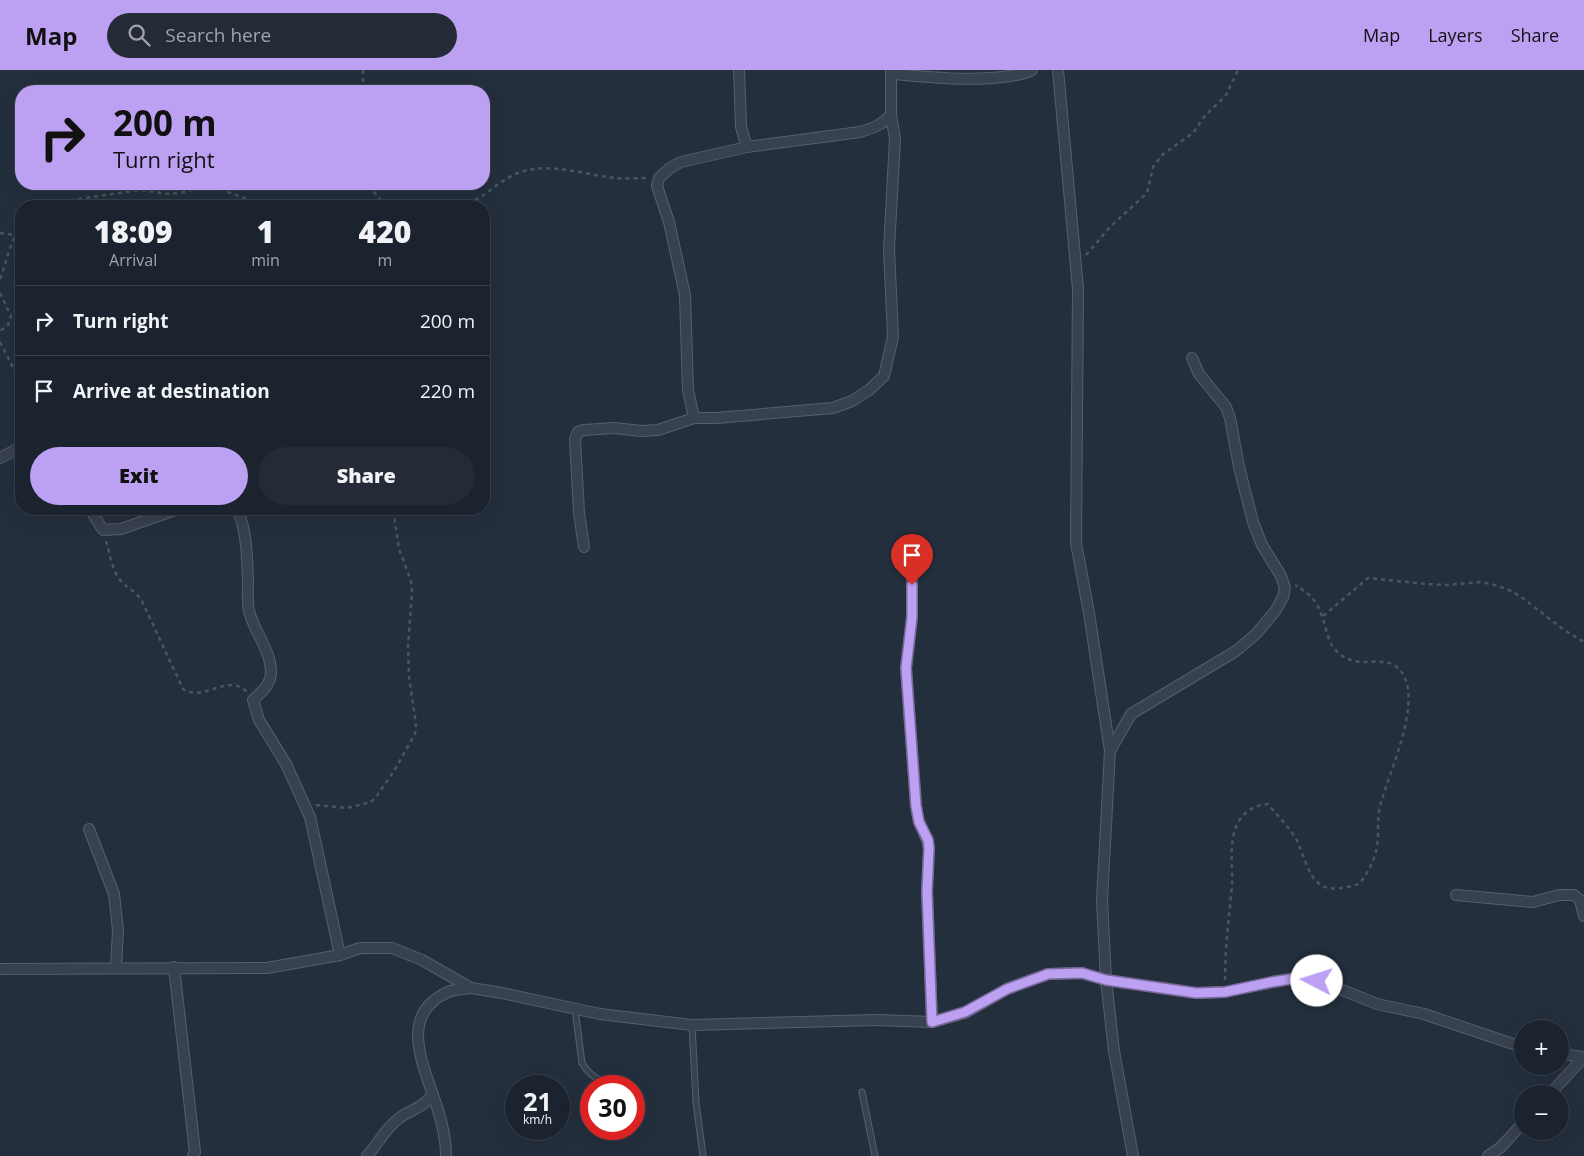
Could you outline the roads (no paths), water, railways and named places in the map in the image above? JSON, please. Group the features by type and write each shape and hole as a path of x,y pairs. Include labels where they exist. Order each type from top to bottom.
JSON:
{"street":[{"path":"739,70 741,127 747,147"},
{"path":"584,547 579,512 575,438 578,432 614,428 642,431 658,430 694,418 716,418 833,408 852,401 869,390 884,376 893,337 889,249 895,139 891,115 892,72 967,79 995,78 1027,73 1032,70"},
{"path":"1058,70 1078,289 1076,543 1089,613 1110,751 1102,900 1106,980 1114,1051 1133,1156"},
{"path":"694,418 688,390 685,295 669,222 657,186 658,178 681,162 747,147 860,132 876,127 891,115"},
{"path":"1110,751 1131,714 1216,664 1236,651 1256,634 1276,610 1283,597 1285,588 1281,576 1262,546 1253,522 1226,406 1200,374 1192,358"},
{"path":"0,458 15,451"},
{"path":"94,515 103,530 121,529 161,515"},
{"path":"239,515 243,526 246,555 248,608 270,663 271,673 269,682 253,700 259,720 286,764 310,817 340,955"},
{"path":"912,569 912,617 906,668 916,806 919,822 928,840 929,848 927,891 932,1022"},
{"path":"90,830 114,894 118,930 116,968"},
{"path":"1456,896 1533,902 1559,895 1574,895 1580,900 1584,916"},
{"path":"0,969 267,968 340,955 360,948 392,948 422,960 471,988"},
{"path":"174,967 196,1155"},
{"path":"446,1156 438,1109 419,1054 418,1033 422,1012 436,1000 449,992 471,988 600,1014 692,1025 877,1020 932,1022 965,1012 1007,989 1048,974 1082,973 1106,980 1196,993 1225,992 1304,977 1330,985 1377,1004 1424,1014 1514,1044"},
{"path":"1569,1055 1584,1057"},
{"path":"1558,1085 1584,1057"},
{"path":"367,1156 392,1124 400,1117 427,1102 433,1094"},
{"path":"1488,1156 1501,1147 1514,1133"}],"lane":[{"path":"575,1009 582,1063 592,1075"},
{"path":"692,1025 696,1102 702,1156"},
{"path":"862,1092 875,1156"}]}
